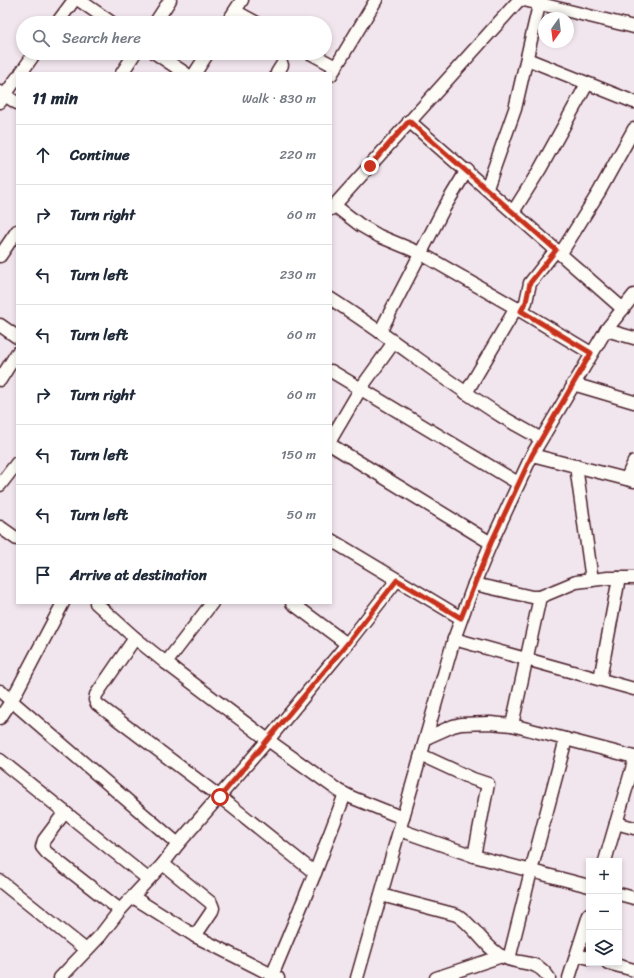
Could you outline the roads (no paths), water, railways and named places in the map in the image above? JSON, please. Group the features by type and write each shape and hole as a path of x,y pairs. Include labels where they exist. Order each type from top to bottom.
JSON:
{"street":[{"path":"62,16 74,0"},
{"path":"79,0 102,16"},
{"path":"160,16 170,0"},
{"path":"232,16 242,0"},
{"path":"319,60 333,71 376,0"},
{"path":"519,0 332,207 369,231 420,254 591,353"},
{"path":"524,0 539,5 634,27"},
{"path":"487,188 515,109 539,5"},
{"path":"235,11 244,16"},
{"path":"527,59 634,102"},
{"path":"22,72 30,60"},
{"path":"123,72 130,60"},
{"path":"166,60 184,72"},
{"path":"196,72 203,60"},
{"path":"16,79 2,96 16,103"},
{"path":"513,212 540,169 587,84"},
{"path":"409,121 467,170 623,309"},
{"path":"466,393 518,310 526,302 530,283 559,252 599,192 634,130"},
{"path":"380,332 444,208 467,170"},
{"path":"0,256 16,232"},
{"path":"357,978 454,639 474,584 491,543 532,455 591,353 606,330 634,295"},
{"path":"332,300 502,417 541,439"},
{"path":"0,325 16,336"},
{"path":"606,330 634,338"},
{"path":"332,437 361,388 394,342"},
{"path":"0,380 16,355"},
{"path":"332,372 518,483"},
{"path":"573,384 612,394 634,402"},
{"path":"332,446 491,543"},
{"path":"532,455 631,480 634,462"},
{"path":"0,485 16,464"},
{"path":"576,466 592,580"},
{"path":"0,527 16,538"},
{"path":"332,541 461,618"},
{"path":"474,584 532,597 540,597 576,582 608,578 634,578"},
{"path":"600,679 620,578"},
{"path":"61,978 100,936 120,910 148,879 164,864 178,844 220,797 347,644 397,580"},
{"path":"512,725 540,597"},
{"path":"0,718 12,700 61,604"},
{"path":"97,604 166,663 268,740 345,794 403,818"},
{"path":"166,663 211,604"},
{"path":"293,604 347,644"},
{"path":"135,638 96,695 96,704 220,797 315,873"},
{"path":"454,639 634,689"},
{"path":"0,691 178,844"},
{"path":"426,738 461,724 490,723 512,725 634,757"},
{"path":"505,958 531,871 566,739"},
{"path":"421,755 473,779 488,784 474,856"},
{"path":"0,760 148,879"},
{"path":"606,858 634,762"},
{"path":"133,897 195,936 273,977 345,794"},
{"path":"65,812 44,840 42,846 47,853 120,910"},
{"path":"616,823 634,828"},
{"path":"400,830 474,856 586,885"},
{"path":"164,864 211,902 213,908 212,911 195,936"},
{"path":"0,881 86,950"},
{"path":"381,895 457,915 505,958"},
{"path":"622,895 634,898"},
{"path":"569,978 586,925"},
{"path":"577,955 586,957"},
{"path":"436,978 505,958 540,967 549,978"},
{"path":"619,966 634,970"}]}
